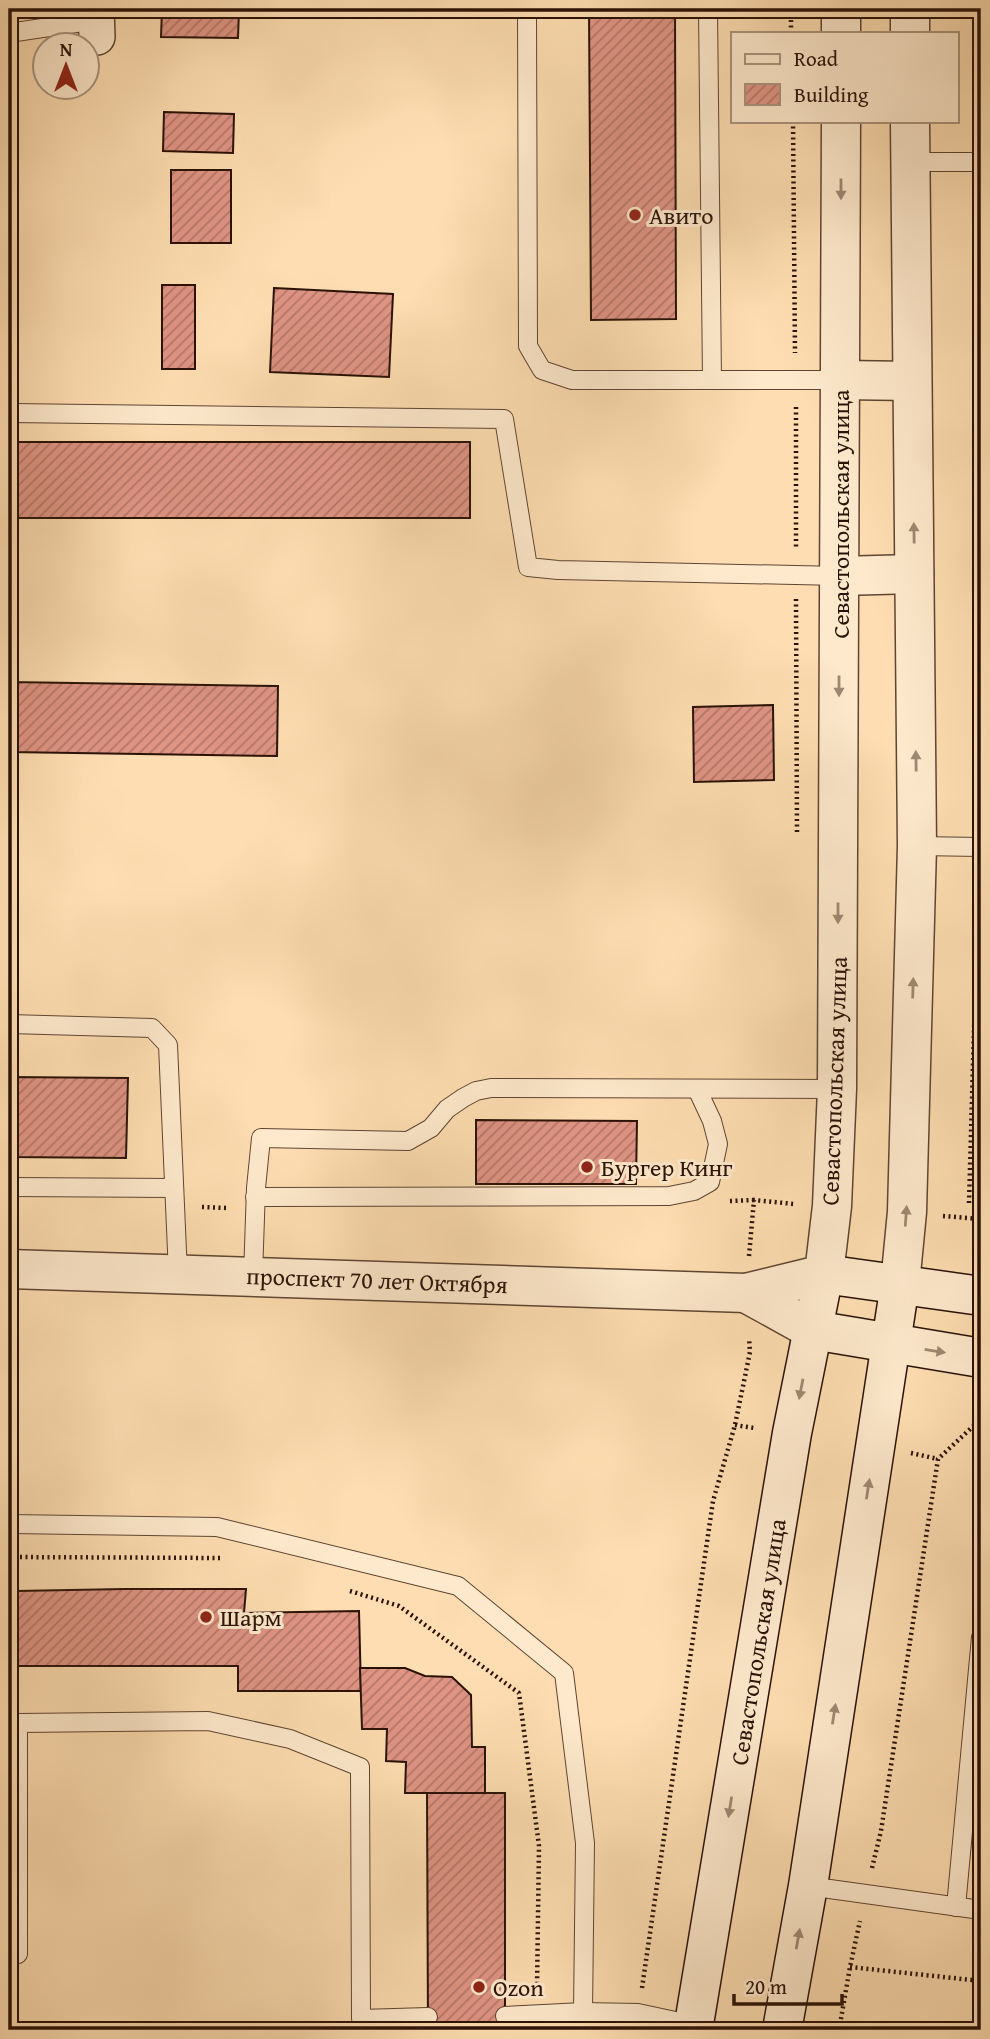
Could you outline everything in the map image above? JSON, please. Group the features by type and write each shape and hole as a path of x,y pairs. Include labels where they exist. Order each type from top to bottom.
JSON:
{"street":[{"path":"841,9 841,32"},
{"path":"910,32 911,9"},
{"name":"Севастопольская улица","path":"694,2028 792,1433 824,1274 832,1206 837,1089 841,122"},
{"path":"782,2030 808,1886 900,1284 907,1212 917,846 910,122"},
{"path":"842,380 912,381"},
{"path":"840,576 914,575"},
{"name":"проспект 70 лет Октября","path":"9,1269 746,1293 824,1274 981,1296"},
{"name":"проспект 70 лет Октября","path":"746,1293 813,1330 981,1358"}],"lane":[{"path":"527,9 528,346 542,370 572,380 842,380"},
{"path":"708,9 712,380"},
{"path":"9,33 96,22"},
{"path":"910,162 981,162"},
{"path":"9,413 504,419 528,567 558,570 840,576"},
{"path":"917,846 979,847"},
{"path":"9,1024 152,1028 168,1045 178,1274"},
{"path":"253,1276 261,1138 408,1141 431,1128 447,1109 463,1098 476,1091 491,1088 837,1089"},
{"path":"256,1197 669,1196 694,1191 710,1182 718,1144 712,1121 697,1089"},
{"path":"9,1187 174,1188"},
{"path":"9,1524 217,1527 458,1586 564,1673 585,1843 583,2012"},
{"path":"956,1907 981,1637"},
{"path":"9,1953 18,1954 18,1723 208,1721 290,1739 360,1767 361,2025 428,2017"},
{"path":"808,1886 981,1910"},
{"path":"505,2016 583,2012 638,2013 694,2028"}],"path":[{"path":"791,9 792,32"},
{"path":"969,1203 979,847 981,9"},
{"path":"793,122 797,839"},
{"path":"638,2013 713,1501 735,1425 750,1352 746,1293 754,1200 832,1206"},
{"path":"839,2030 850,1967 881,1831 938,1459 981,1419"},
{"path":"9,1557 221,1558"},
{"path":"349,1590 399,1606 520,1693 539,1846 537,2015"},
{"path":"850,1967 981,1981"}],"building":[{"path":"162,9 239,9 238,38 161,37"},
{"path":"589,9 675,9 676,319 591,320"},
{"path":"9,105 13,105 12,212 9,212"},
{"path":"164,112 234,114 233,153 163,151"},
{"path":"171,170 231,170 231,243 171,243"},
{"path":"162,285 195,285 195,369 162,369"},
{"path":"274,288 393,294 389,377 270,372"},
{"path":"9,442 470,442 470,518 9,518"},
{"path":"9,682 278,686 277,756 9,752"},
{"path":"773,705 774,780 694,782 693,707"},
{"path":"9,1077 128,1078 126,1158 9,1157"},
{"path":"476,1120 637,1121 636,1184 476,1184"},
{"path":"246,1589 244,1613 359,1611 361,1691 238,1691 238,1666 17,1666 16,1591"},
{"path":"9,1591 16,1591 17,1666 9,1667"},
{"path":"360,1668 405,1668 425,1676 452,1677 471,1695 472,1747 485,1747 485,1793 405,1793 406,1762 386,1761 387,1729 362,1729"},
{"path":"427,1793 505,1793 505,2030 428,2030"}],"place":[{"name":"Авито","path":"635,215"},
{"name":"Бургер Кинг","path":"587,1167"},
{"name":"Шарм","path":"206,1617"},
{"name":"Ozon","path":"479,1987"}]}
